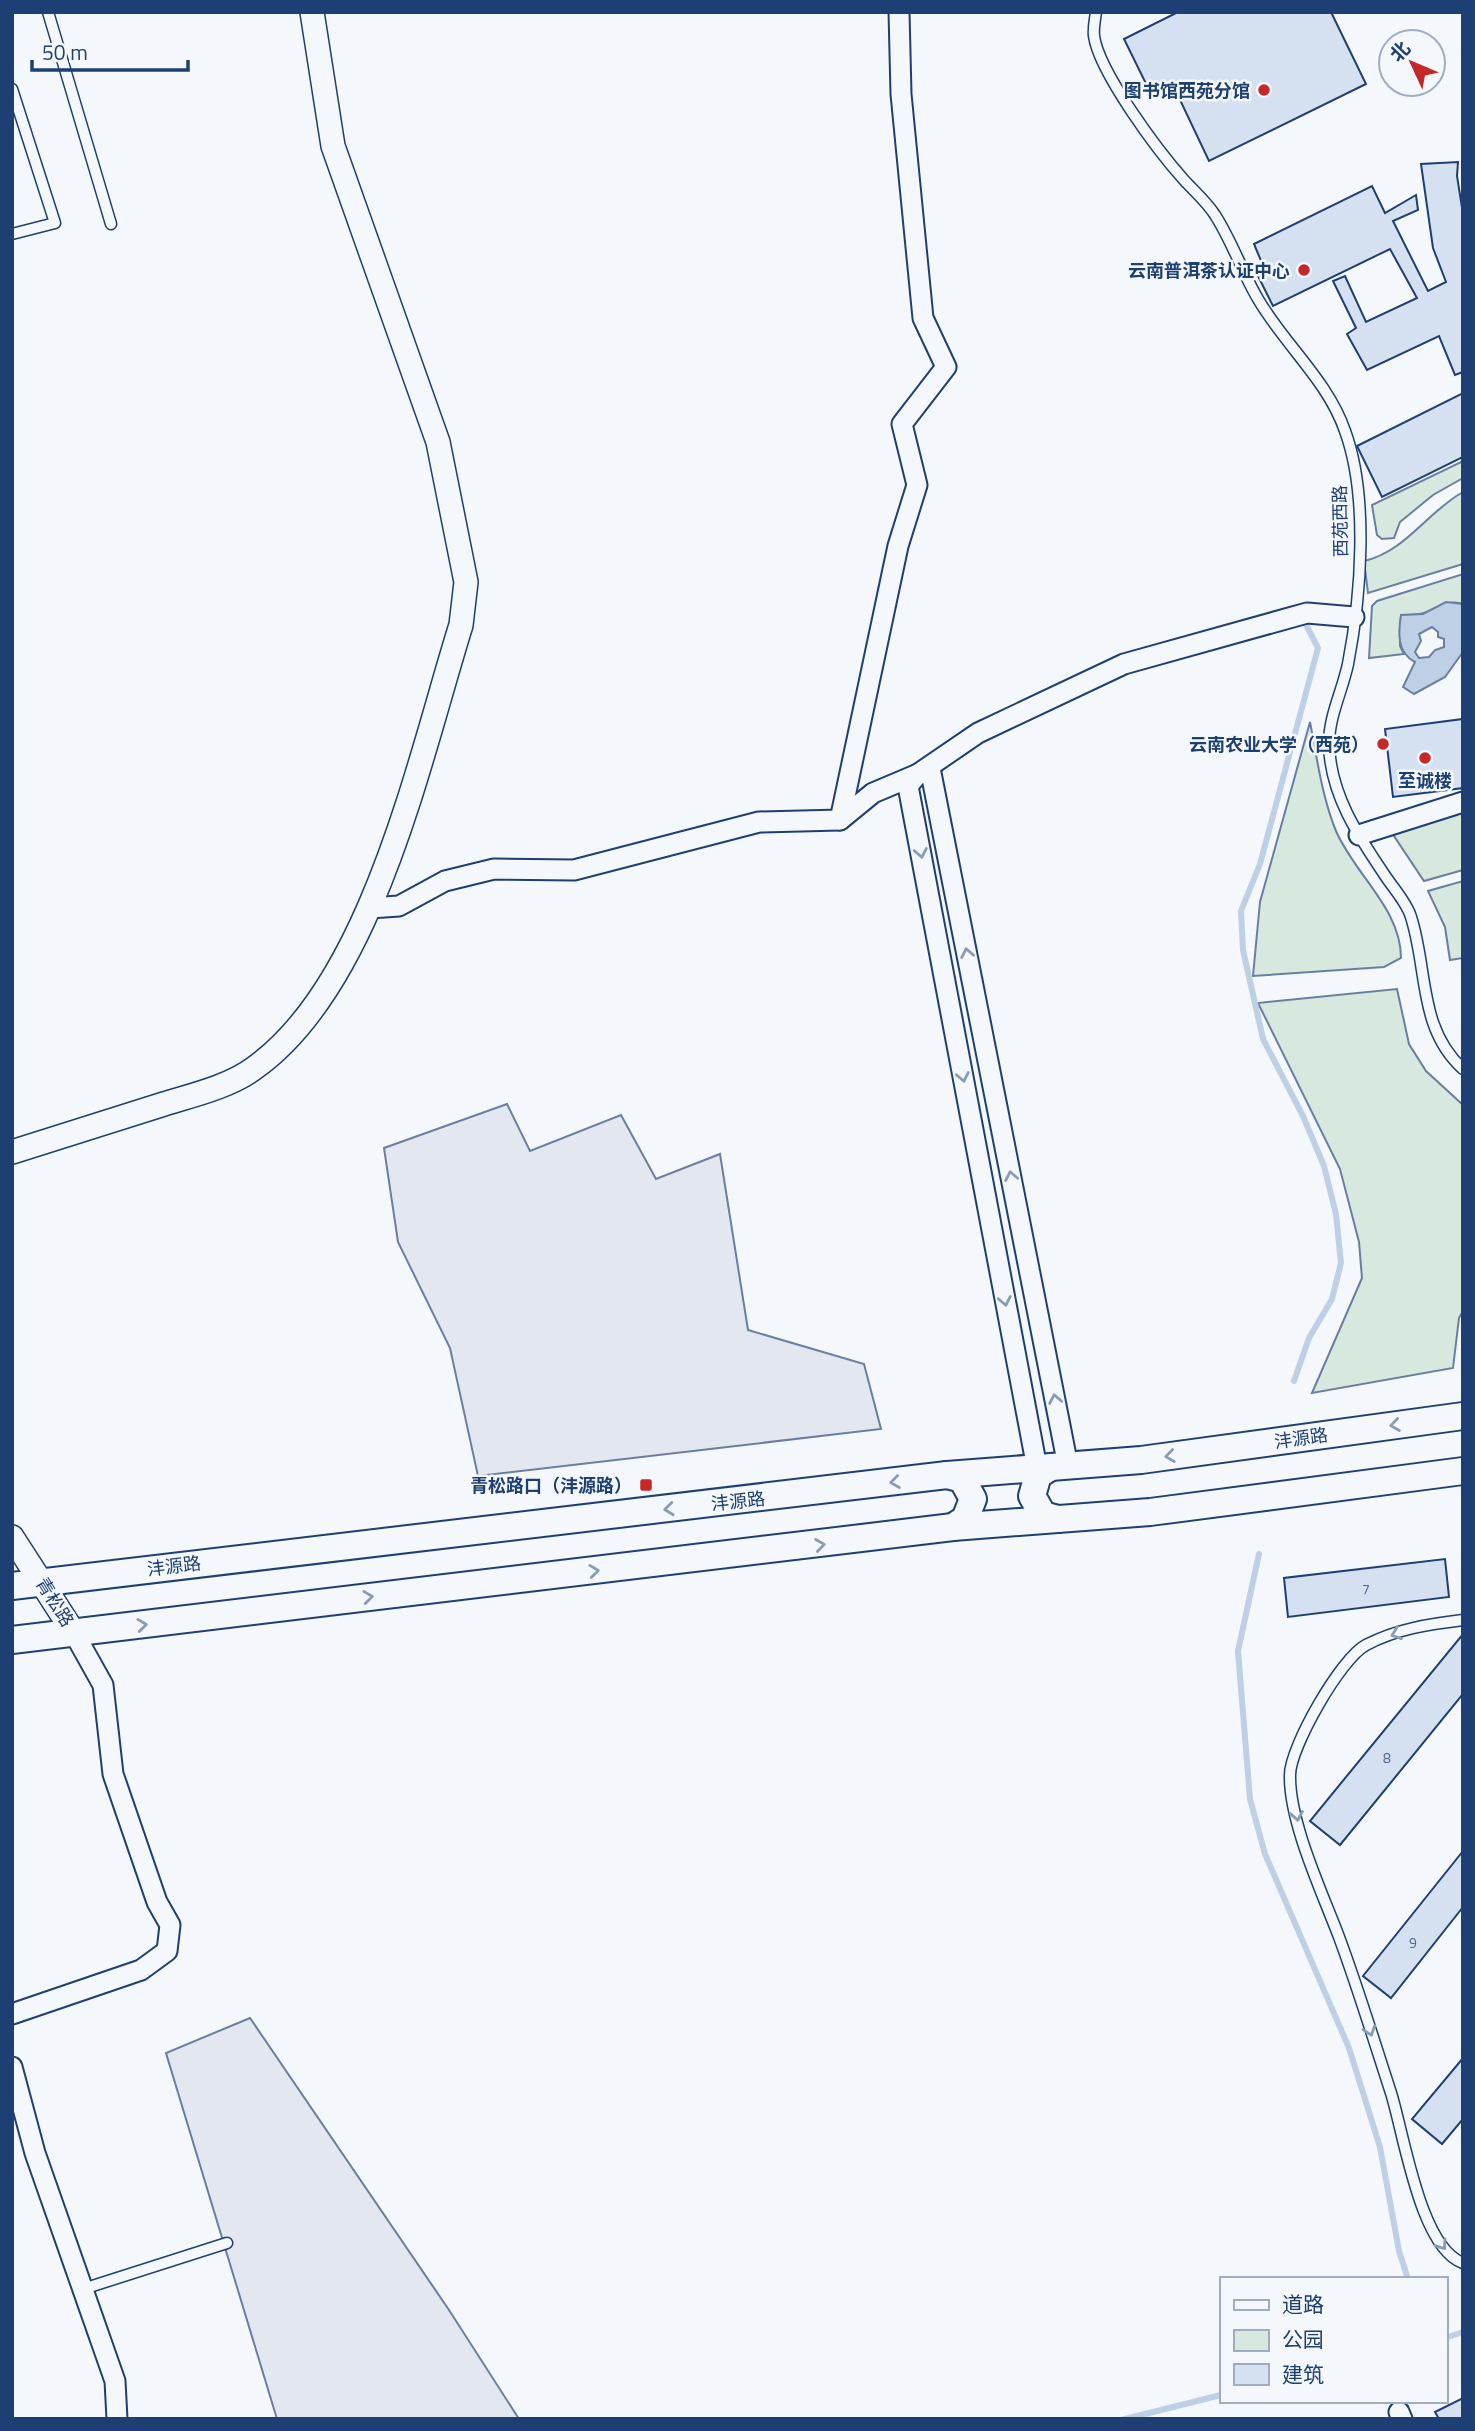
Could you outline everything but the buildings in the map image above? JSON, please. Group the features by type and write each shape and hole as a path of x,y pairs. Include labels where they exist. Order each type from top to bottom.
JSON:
{"main road":[{"name":"沣源路","path":"12,1587 496,1527 798,1495 947,1475 1141,1460 1463,1416"},
{"path":"1052,1467 1038,1475 1032,1496 1043,1515 1058,1519"},
{"path":"12,1640 953,1527 1150,1512 1463,1471"},
{"path":"947,1475 962,1479 971,1491 973,1499 970,1513 953,1527"}],"street":[{"path":"12,1152 214,1088 252,1070 285,1041 326,989 381,883 461,625 466,582 438,442 333,146 312,12"},
{"path":"840,820 898,546 917,485 902,424 946,367 923,318 901,94 899,12"},
{"path":"369,908 399,906 445,881 494,869 574,870 759,822 840,820 873,793 918,774 978,733 1124,664 1307,613 1354,617"},
{"path":"931,773 1052,1467 908,786 918,774 931,773"},
{"path":"1359,835 1463,802"},
{"name":"青松路","path":"12,1537 74,1633"},
{"path":"12,2014 141,1970 167,1951 170,1925 157,1902 113,1774 103,1685 74,1633"},
{"path":"12,2067 36,2152 115,2381 117,2419"}],"lane":[{"path":"48,12 111,224"},
{"name":"西苑西路","path":"1096,12 1094,37 1107,70 1148,135 1215,214 1258,299 1324,389 1346,431 1356,480 1360,521 1354,617 1345,678 1332,713 1329,745 1337,794 1359,835 1410,913 1419,951 1424,994 1434,1031 1450,1057 1463,1069"},
{"path":"12,89 55,223 12,234"},
{"path":"1463,1620 1423,1624 1364,1646 1316,1704 1290,1774 1301,1837 1340,1940 1383,2070 1428,2225 1452,2259 1463,2263"},
{"path":"83,2289 228,2243"}],"green space":[{"path":"1463,461 1463,478 1433,495 1400,522 1394,538 1382,539 1377,535 1372,505"},
{"path":"1463,492 1463,564 1368,593 1364,561 1392,549"},
{"path":"1463,574 1463,604 1451,603 1424,613 1401,615 1400,646 1404,654 1369,658 1372,606 1377,601"},
{"path":"1310,722 1323,791 1336,831 1394,924 1401,958 1384,967 1253,976 1260,902"},
{"path":"1463,811 1463,870 1424,881 1392,833"},
{"path":"1463,881 1463,958 1450,960 1445,927 1428,891"},
{"path":"1397,989 1409,1044 1426,1071 1463,1105 1463,1311 1459,1318 1453,1368 1312,1393 1362,1278 1359,1242 1340,1169 1258,1003"}],"shaded area":[{"path":"507,1104 530,1151 621,1115 656,1179 720,1154 748,1330 864,1364 881,1429 478,1476 450,1348 398,1242 384,1148"},
{"path":"250,2018 449,2310 519,2419 277,2419 166,2053"}],"water":[{"path":"1446,602 1463,604 1463,652 1445,677 1414,694 1403,687 1415,662 1402,648 1400,622 1401,615 1423,614","holes":["1432,627 1438,632 1438,637 1444,639 1444,647 1435,650 1429,657 1419,658 1415,652 1421,641 1419,634"]}],"waterway":[{"path":"1294,1381 1309,1338 1332,1299 1341,1263 1336,1214 1324,1166 1303,1116 1263,1039 1243,950 1241,911 1260,864 1318,648 1302,617"},
{"path":"1259,1554 1238,1651 1250,1799 1265,1854 1349,2048 1380,2147 1399,2251 1407,2277"},
{"path":"1447,2337 1463,2332"},
{"path":"1125,2419 1220,2395"}],"place":[{"name":"图书馆西苑分馆","path":"1264,90"},
{"name":"云南普洱茶认证中心","path":"1304,270"},
{"name":"云南农业大学（西苑）","path":"1383,744"},
{"name":"至诚楼","path":"1425,758"},
{"name":"青松路口（沣源路）","path":"646,1485"}]}
